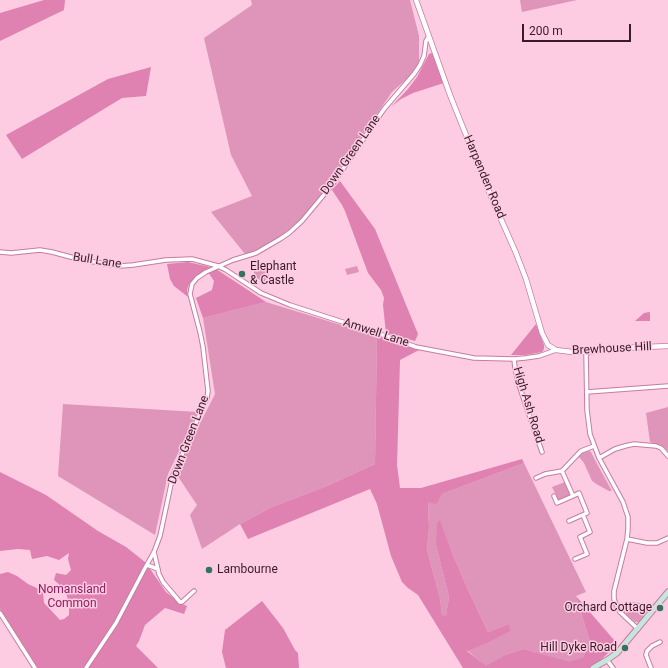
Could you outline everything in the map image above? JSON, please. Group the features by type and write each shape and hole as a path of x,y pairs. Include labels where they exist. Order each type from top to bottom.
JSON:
{"main road":[{"path":"593,668 608,660 621,649 668,592"}],"street":[{"name":"Harpenden Road","path":"416,0 472,151 516,253 528,285 542,333 548,344 556,350"},
{"name":"Down Green Lane","path":"86,668 116,623 154,552 160,536 173,476 207,398 208,391 200,332 190,294 192,284 206,272 218,266 256,253 289,233 302,221 332,185 384,109 414,74 424,56 426,41 429,36"},
{"name":"Bull Lane","path":"0,252 11,253 40,250 78,260 120,266 166,260 192,259 218,266"},
{"name":"Amwell Lane","path":"218,266 261,293 290,305 389,336 416,347 474,358 514,359 539,356 556,350"},
{"path":"545,354 548,344"},
{"name":"Brewhouse Hill","path":"556,350 586,352 622,348 668,346"},
{"path":"586,352 587,410 590,434 599,458 617,490 628,517 628,529 614,591 614,599 620,612 638,629"},
{"name":"High Ash Road","path":"514,359 519,385 542,452"},
{"path":"587,392 668,386"},
{"path":"599,458 615,449 634,444 656,446 661,448 668,456"},
{"path":"536,478 545,474 562,471 581,451 594,446"},
{"path":"562,471 573,496"},
{"path":"554,496 556,503 579,493 588,513 569,521"},
{"path":"575,559 587,554 580,537 590,532 583,515"},
{"path":"626,539 647,543 657,543 668,538"},
{"path":"154,552 159,574 163,582 180,602 182,602 194,591"},
{"path":"147,565 158,569"},
{"path":"620,612 632,605 643,606"},
{"path":"0,613 35,668"},
{"path":"651,668 646,655 647,651 652,646 660,642"},
{"path":"608,660 613,668"}],"shaded area":[{"path":"251,0 410,0 419,36 419,62 410,76 392,92 328,186 302,218 277,240 256,251 245,254 211,212 252,196 231,155 204,38 252,5"},
{"path":"520,0 577,0 522,12"},
{"path":"261,262 266,266 269,276 268,285 255,277 253,267"},
{"path":"357,266 359,272 347,275 345,269"},
{"path":"266,302 377,336 375,464 327,486 272,507 240,524 202,549 190,515 197,505 177,475 183,457 215,394 203,318"},
{"path":"63,404 198,412 168,474 155,535 58,476"},
{"path":"668,407 668,451 661,445 650,442 646,413"},
{"path":"589,451 591,452 612,491 609,491 592,481 584,463 579,457 583,453"},
{"path":"524,463 586,592 576,596 590,642 583,657 570,663 523,649 505,655 486,667 467,650 490,642 509,631 509,624 488,632 468,590 440,521 436,545 449,597 446,617 442,615 440,598 427,550 429,528 428,502 442,494"},
{"path":"565,482 571,495 559,500 552,487"},
{"path":"632,607 642,608 647,611 639,622 635,622 626,614 626,611"}],"green space":[{"path":"44,0 65,0 64,10 0,41 0,13"},
{"path":"431,53 434,55 444,83 413,93 401,99 391,107 417,77 429,54"},
{"path":"151,67 146,96 122,98 22,159 6,135 108,79"},
{"path":"340,181 375,229 418,334 415,341 386,333 383,305 384,298 381,290 368,273 345,211 332,190"},
{"path":"188,262 210,267 199,274 189,284 187,290 188,297 174,286 170,279 167,264"},
{"path":"216,269 266,302 203,318 196,298 212,290 214,281 208,272"},
{"path":"650,312 650,321 635,321 644,313"},
{"path":"536,324 544,345 542,352 525,355 511,355"},
{"path":"377,336 419,350 400,360 397,465 400,488 421,488 522,459 524,463 442,494 436,504 428,502 429,528 427,550 440,598 442,615 446,616 449,597 436,545 437,523 440,520 468,590 488,632 509,624 510,631 490,642 467,651 486,666 505,655 523,649 570,662 583,657 590,642 576,596 614,640 611,650 601,660 601,668 463,668 418,595 402,582 391,556 377,504 370,489 248,539 240,524 272,507 327,486 375,464"},
{"name":"Nomansland Common","path":"0,472 46,495 98,531 126,547 146,564 110,629 84,668 38,668 0,609 0,574 8,572 41,590 43,593 44,603 60,620 64,619 69,615 69,602 66,593 54,580 56,573 66,575 71,570 68,559 69,553 59,560 47,556 32,559 30,550 18,549 0,551"},
{"path":"148,566 166,592 180,603 187,606 184,614 165,608 145,625 136,646 158,668 87,668"},
{"path":"262,601 283,628 298,653 299,668 226,668 222,652 225,630"}],"place":[{"name":"Elephant & Castle","path":"242,274"},
{"name":"Lambourne","path":"209,570"},
{"name":"Orchard Cottage","path":"660,608"},
{"name":"Hill Dyke Road","path":"625,648"}]}
